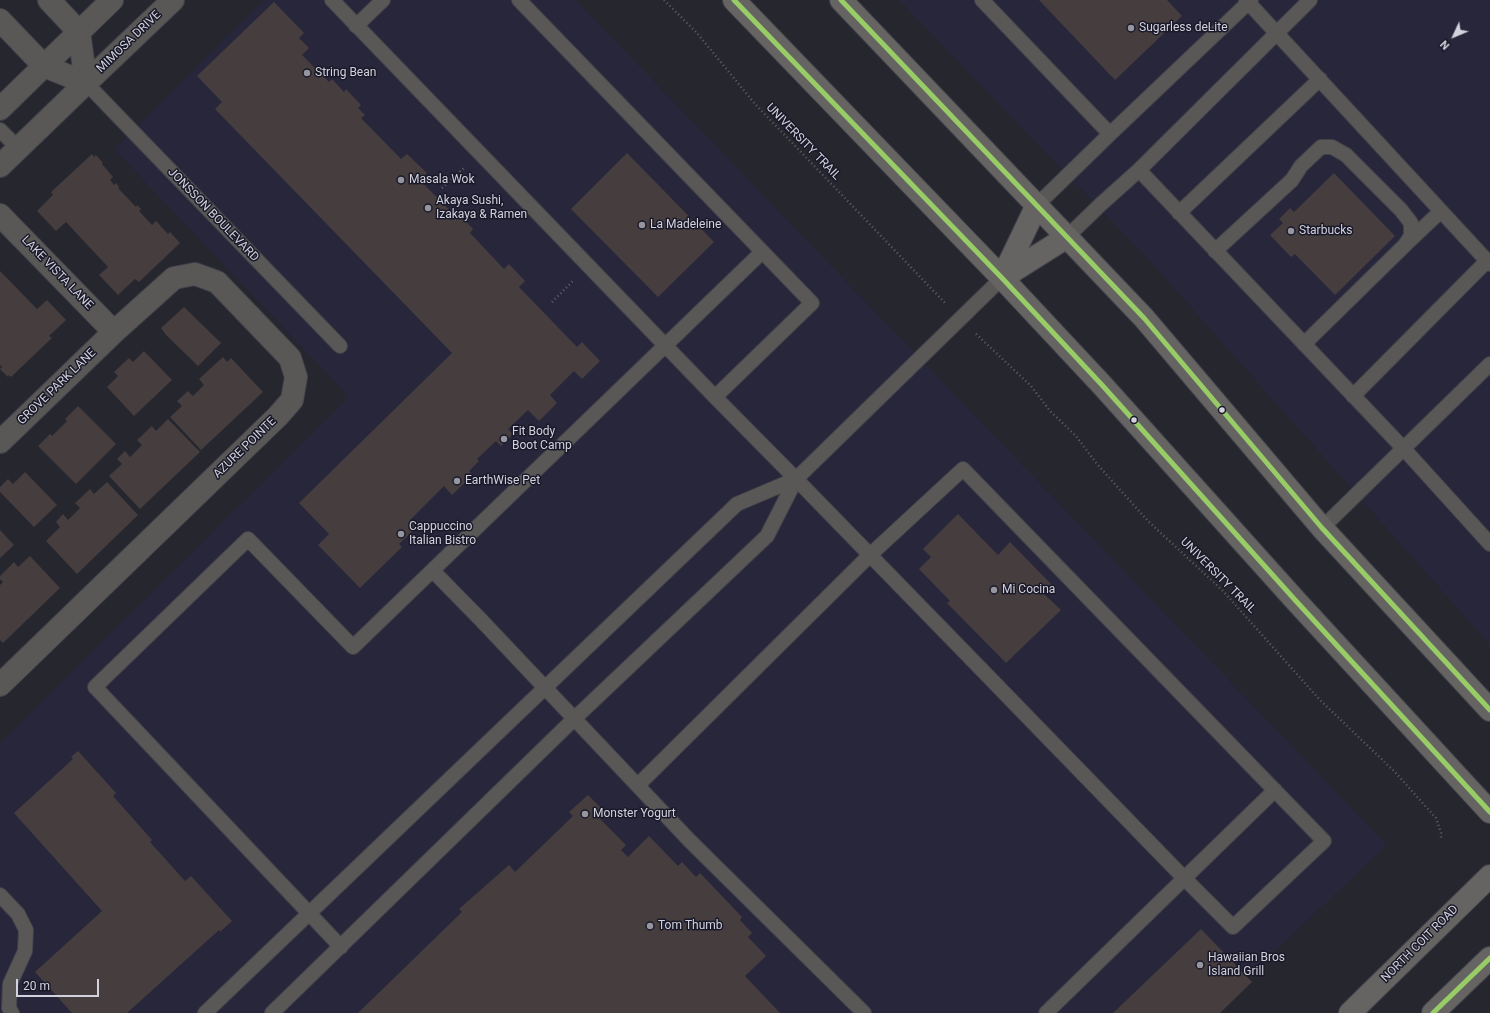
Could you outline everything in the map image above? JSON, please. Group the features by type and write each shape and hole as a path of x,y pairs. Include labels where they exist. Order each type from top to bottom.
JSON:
{"main road":[{"path":"734,0 1002,278 1102,385 1296,601 1490,812"},
{"path":"841,0 1144,318 1322,528 1490,710"},
{"path":"1002,278 1037,205"},
{"path":"1002,278 1068,237"},
{"name":"NORTH COIT ROAD","path":"1350,1013 1490,876"},
{"path":"1433,1013 1490,958"}],"street":[{"path":"0,166 86,83 79,32 49,0"},
{"path":"0,109 112,0"},
{"name":"MIMOSA DRIVE","path":"86,83 173,0"},
{"name":"JONSSON BOULEVARD","path":"0,20 44,66 86,83"},
{"name":"LAKE VISTA LANE","path":"0,214 114,332"},
{"name":"AZURE POINTE","path":"0,685 278,416 292,400 296,377 290,358 216,282 195,274 174,278 114,332"},
{"name":"GROVE PARK LANE","path":"0,442 114,332"}],"lane":[{"path":"332,0 715,397 796,479 870,555 1184,878 1233,927 1324,841 963,468 870,555 638,785"},
{"path":"356,26 383,0"},
{"path":"519,0 812,304 715,397"},
{"path":"982,0 1110,134"},
{"path":"1068,237 1100,205 1139,170 1310,0"},
{"path":"1037,205 1248,1 1489,262 1353,396"},
{"path":"1179,213 1320,79"},
{"name":"JONSSON BOULEVARD","path":"86,83 340,346"},
{"path":"0,130 18,148"},
{"path":"1215,251 1292,180 1300,166 1321,146 1332,147 1346,155 1401,210 1411,223 1412,236 1406,245"},
{"path":"1139,170 1404,449 1490,544"},
{"path":"1304,344 1441,211"},
{"path":"341,947 94,687 248,539 354,647 762,252"},
{"path":"272,1013 575,718 767,536 796,479 1002,278"},
{"path":"1322,528 1490,364"},
{"path":"205,1013 737,504 796,479"},
{"path":"433,572 575,718 690,841 864,1013"},
{"path":"1046,1013 1275,790"},
{"path":"0,895 18,914 26,930 25,951 10,984 9,1008 12,1013"}],"path":[{"name":"UNIVERSITY TRAIL","path":"664,0 697,33 755,104 933,292"},
{"path":"442,188 447,183"},
{"path":"552,302 556,297"},
{"name":"UNIVERSITY TRAIL","path":"990,346 1031,386 1050,411 1076,436 1097,464 1148,521 1224,591 1319,699 1395,772 1436,818 1441,833 1441,840"}],"shaded area":[{"path":"264,0 576,0 1387,845 1210,1013 0,1013 0,743 349,397 114,149"},
{"path":"899,0 1490,0 1490,645 1149,260"}],"building":[{"path":"1039,0 1167,0 1182,16 1115,80"},
{"path":"274,2 304,33 299,38 309,48 302,55 329,82 332,79 344,92 346,89 361,105 358,108 365,115 361,118 401,159 407,154 427,173 420,180 453,214 456,211 473,229 470,233 504,269 509,264 525,281 519,287 577,347 582,342 600,361 582,379 574,371 550,395 557,403 539,421 528,410 508,429 513,434 501,446 496,441 477,459 479,461 469,471 473,475 452,495 444,486 410,520 417,527 399,544 402,547 360,588 318,545 329,534 299,503 452,353 215,109 222,102 197,76"},
{"name":"La Madeleine","path":"627,153 714,242 658,297 571,209"},
{"path":"92,154 94,157 96,155 113,177 110,180 114,185 116,183 119,187 118,188 136,207 137,205 141,209 139,211 152,225 156,221 168,234 170,232 180,243 139,282 135,279 118,295 99,275 108,267 66,222 56,231 37,211 53,195 51,192"},
{"path":"1334,173 1395,236 1335,295 1295,254 1291,257 1270,235 1283,223 1279,219 1290,208 1294,212"},
{"path":"0,271 37,309 47,300 66,320 49,336 52,338 11,377 9,375 8,377 0,369 2,367 0,365"},
{"path":"184,307 221,343 198,366 166,335 161,328"},
{"path":"144,351 172,380 134,416 107,387 118,376 114,372 129,358 133,362"},
{"path":"223,357 227,362 231,358 263,392 201,450 170,417 182,406 177,401 188,391 193,396 204,385 199,379"},
{"path":"78,406 116,444 76,484 38,446 50,434 52,436 67,421 65,419"},
{"path":"168,419 200,452 140,509 109,476 122,464 117,459 125,451 130,457 142,445 137,440 152,426 156,431"},
{"path":"25,472 57,505 34,527 0,492 0,487 8,479 13,484"},
{"path":"107,482 138,515 77,574 46,541 60,527 56,522 63,514 68,520 80,508 75,503 90,489 94,494"},
{"name":"Mi Cocina","path":"958,514 998,555 1010,542 1053,586 1044,594 1061,610 1006,663 947,603 950,601 919,569 931,557 923,549"},
{"path":"0,530 14,545 0,558"},
{"path":"30,556 60,588 3,643 0,640 0,585 3,582 0,579 0,576 14,562 18,567"},
{"path":"78,751 116,793 113,796 152,840 150,842 185,881 191,876 232,921 220,932 219,930 127,1013 72,1013 35,972 102,911 14,813 73,759 71,757"},
{"name":"Tom Thumb","path":"588,795 606,813 600,819 626,845 621,850 628,857 649,836 678,866 682,862 696,877 700,873 742,917 740,920 752,933 748,937 766,956 745,976 780,1013 358,1013 462,912 459,909 509,865 515,872 573,816 569,812"},
{"name":"Hawaiian Bros Island Grill","path":"1201,929 1252,982 1220,1013 1113,1013"}],"transit line":[{"path":"734,0 1002,278 1102,385 1296,601 1490,812"},
{"path":"841,0 1144,318 1322,528 1490,710"},
{"path":"1433,1013 1490,958"}],"place":[{"name":"Sugarless deLite","path":"1131,28"},
{"name":"String Bean","path":"307,73"},
{"name":"Masala Wok","path":"401,180"},
{"name":"Akaya Sushi, Izakaya & Ramen","path":"428,208"},
{"name":"La Madeleine","path":"642,225"},
{"name":"Starbucks","path":"1291,231"},
{"name":"Fit Body Boot Camp","path":"504,439"},
{"name":"EarthWise Pet","path":"457,481"},
{"name":"Cappuccino Italian Bistro","path":"401,534"},
{"name":"Mi Cocina","path":"994,590"},
{"name":"Monster Yogurt","path":"585,814"},
{"name":"Tom Thumb","path":"650,926"},
{"name":"Hawaiian Bros Island Grill","path":"1200,965"}]}
